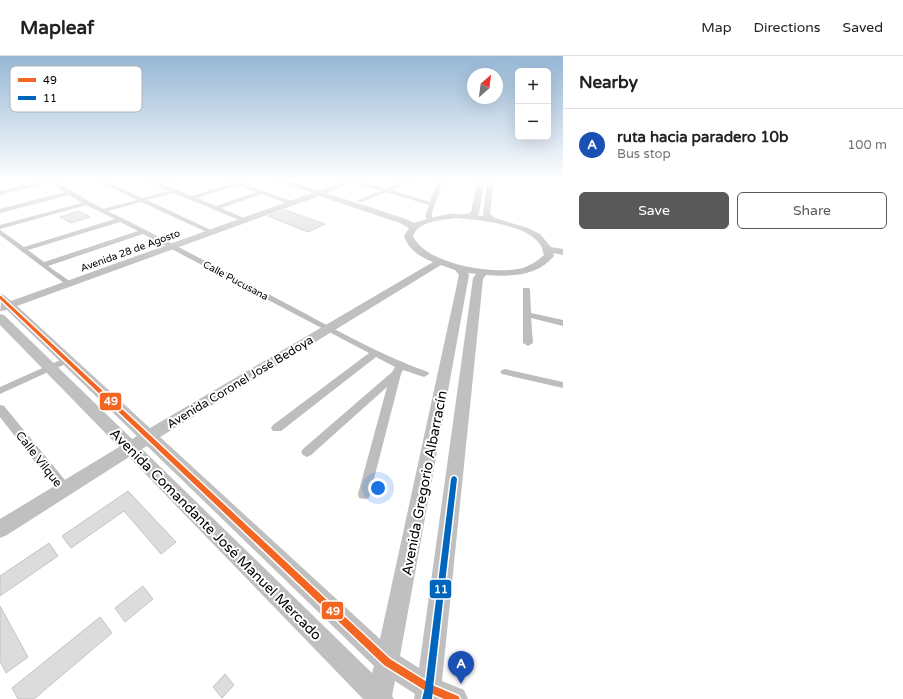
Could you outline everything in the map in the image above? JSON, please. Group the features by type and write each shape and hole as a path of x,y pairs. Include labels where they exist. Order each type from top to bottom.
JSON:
{"street":[{"path":"0,227 65,209"},
{"name":"Calle Pucusana","path":"98,209 142,232 173,246 375,353 398,370 424,374"},
{"path":"102,211 109,209"},
{"path":"161,209 211,232"},
{"path":"218,209 244,220"},
{"name":"Avenida 28 de Agosto","path":"2,308 275,209"},
{"path":"371,209 403,221 414,227"},
{"path":"385,209 409,217 428,220"},
{"path":"428,220 430,209"},
{"path":"468,217 475,213 476,209"},
{"path":"487,209 486,214 492,220"},
{"path":"549,252 541,264 528,270 515,272 484,272 459,268 440,262 423,254 411,242 409,237 410,232 414,227 428,220 445,217 468,217 492,220 514,226 533,234 541,239 549,252 563,257"},
{"path":"23,250 119,220"},
{"path":"0,232 68,284"},
{"path":"43,265 142,232"},
{"path":"0,241 8,239"},
{"path":"549,252 563,252"},
{"name":"Avenida Coronel José Bedoya","path":"0,529 131,449 148,437 440,262"},
{"name":"Avenida Gregorio Albarracín","path":"380,699 464,275 459,268"},
{"name":"Avenida Gregorio Albarracín","path":"428,694 478,278 484,272"},
{"path":"526,290 528,343"},
{"name":"Avenida Comandante José Manuel Mercado","path":"2,308 67,360 387,662 428,694 455,699"},
{"name":"Avenida Comandante José Manuel Mercado","path":"2,308 50,368 380,699"},
{"path":"527,315 563,323"},
{"path":"277,428 375,353"},
{"path":"0,391 67,360"},
{"path":"307,452 398,370"},
{"path":"364,494 398,370"},
{"path":"505,372 563,385"},
{"name":"Calle Vilque","path":"0,409 64,490"}],"building":[{"path":"285,210 325,224 308,232 268,216"},
{"path":"79,211 90,217 71,223 60,217"},
{"path":"128,491 176,542 161,554 124,511 71,548 62,536"},
{"path":"49,543 58,556 0,596 0,576"},
{"path":"143,586 153,599 125,622 115,608"},
{"path":"0,606 28,657 6,673 0,661"},
{"path":"100,617 112,633 34,699 18,699 12,688"},
{"path":"225,674 234,685 222,698 213,687"}],"transit line":[{"name":"49","path":"0,297 387,662 429,688 455,699"},
{"name":"11","path":"427,699 454,479"}],"place":[{"name":"ruta hacia paradero 10b","path":"461,684"}]}
